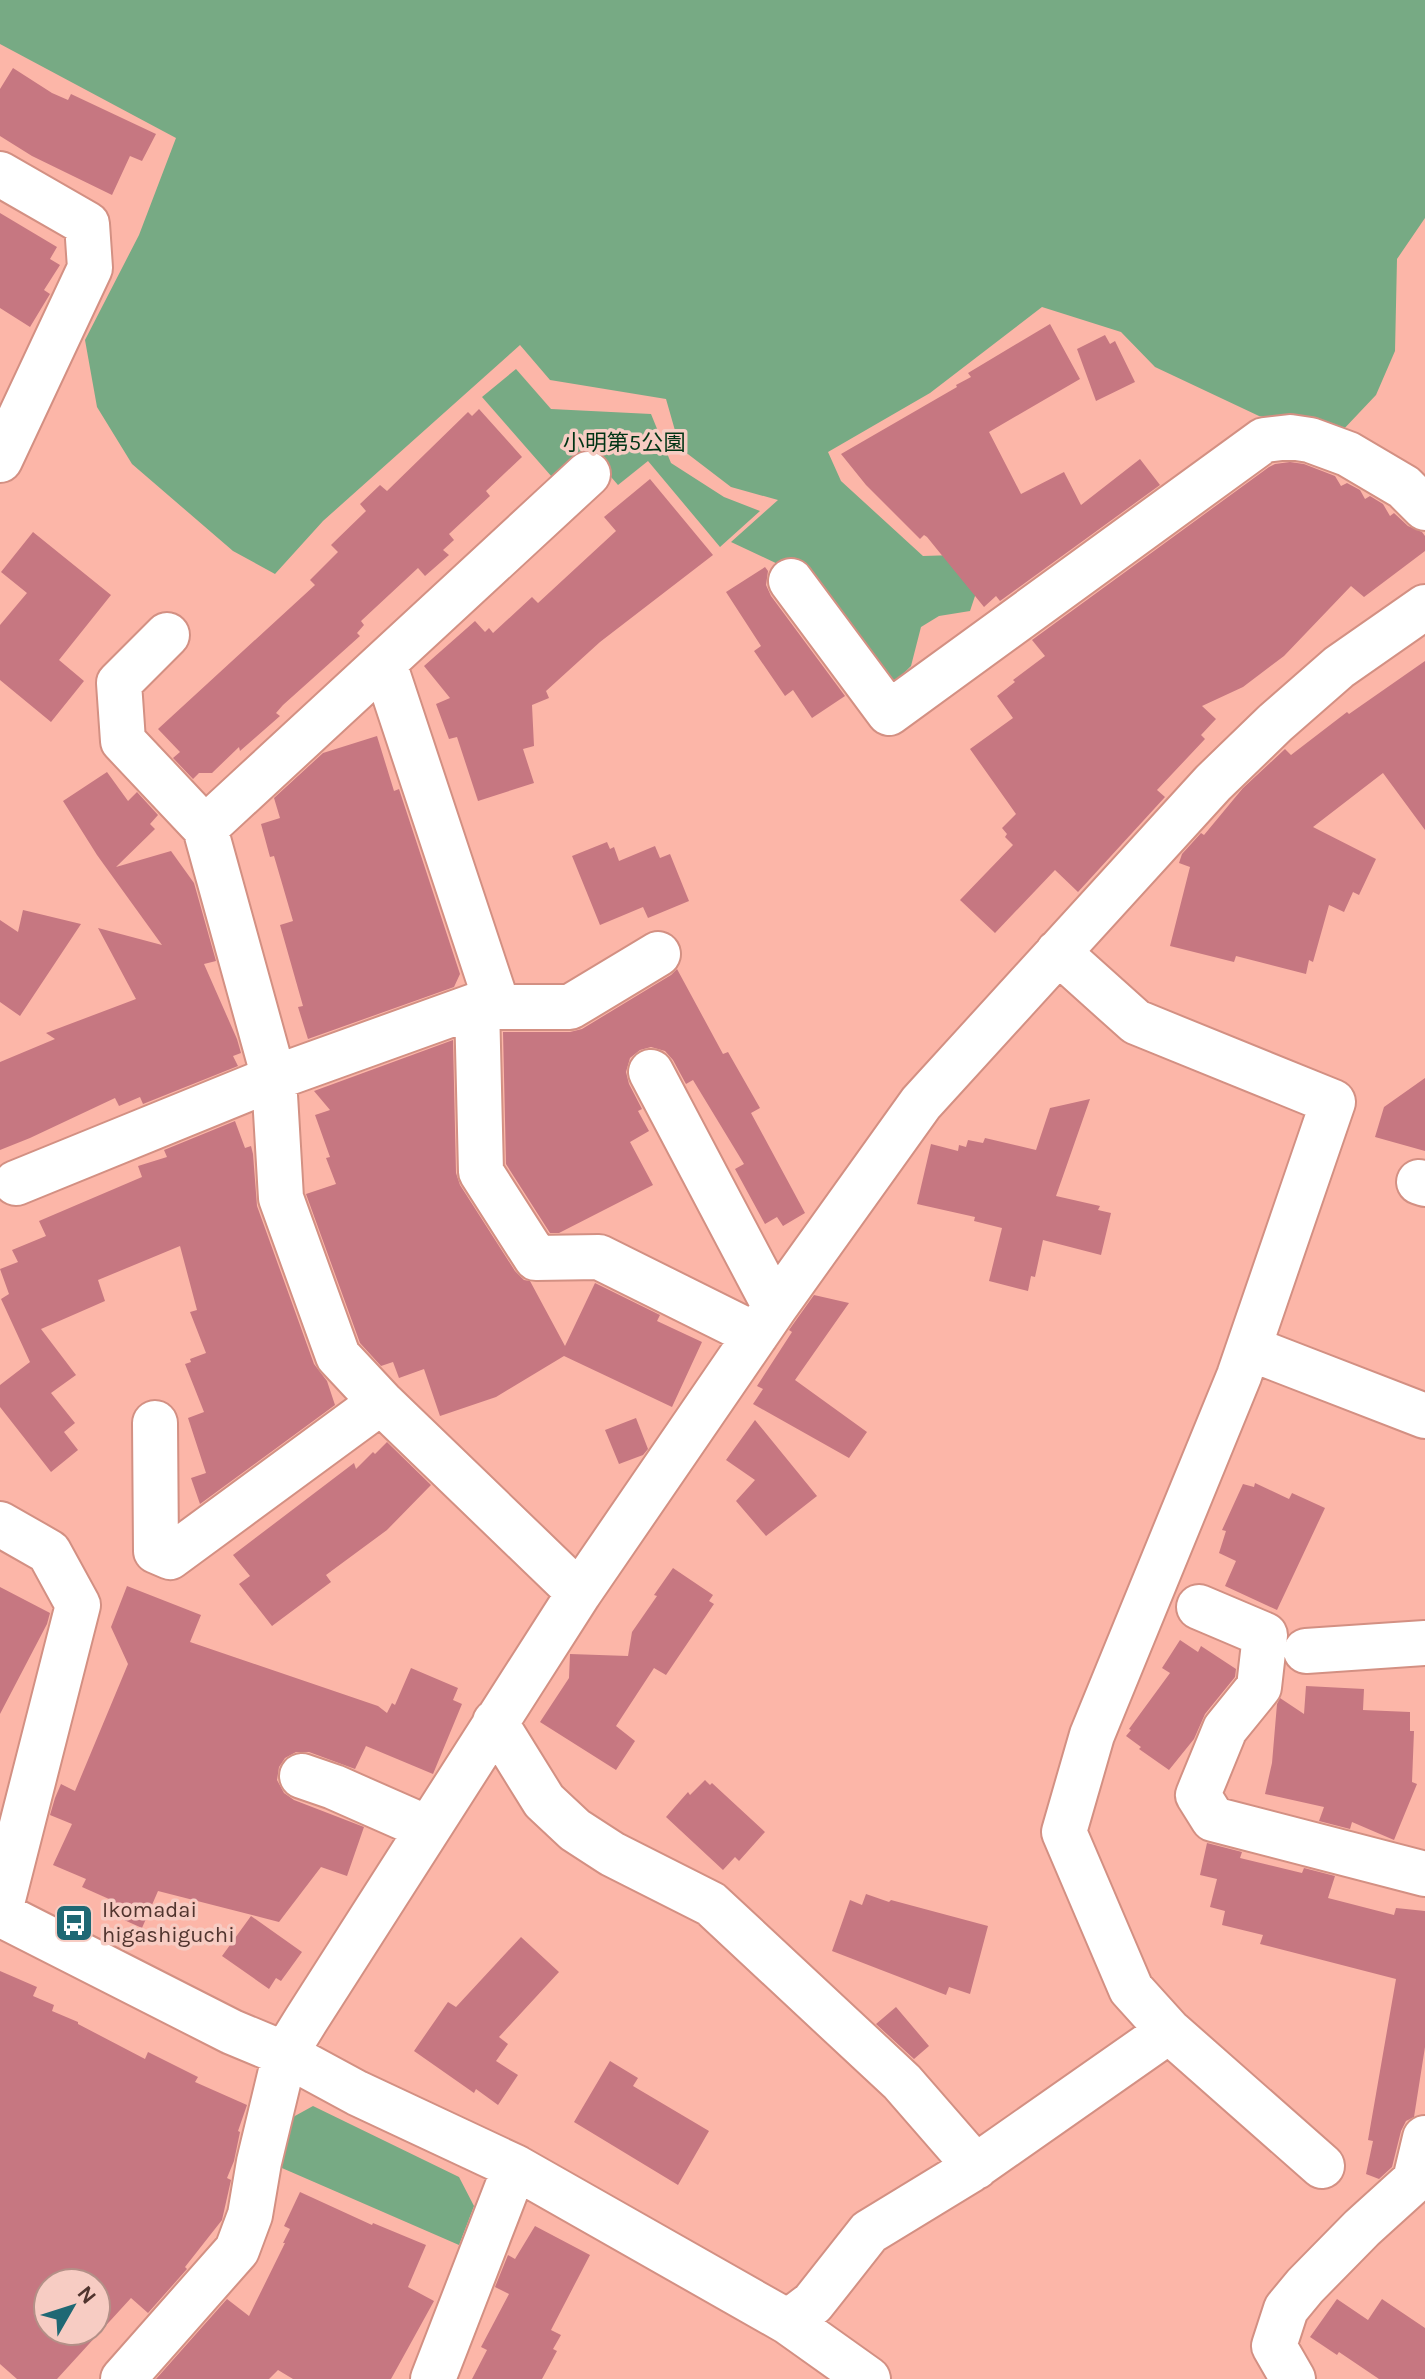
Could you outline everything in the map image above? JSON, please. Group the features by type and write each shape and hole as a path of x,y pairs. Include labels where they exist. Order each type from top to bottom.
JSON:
{"street":[{"path":"0,174 87,224 90,268 0,460"},
{"path":"791,581 889,713 1264,440 1290,437 1310,440 1348,454 1404,487 1425,508"},
{"path":"205,828 588,474"},
{"path":"123,2379 237,2250 250,2215 259,2162 285,2054 579,1593 765,1321 921,1103 1213,783 1339,667 1425,607"},
{"path":"167,635 119,683 123,741 205,828 274,1078 281,1198 338,1356 381,1402 579,1593"},
{"path":"384,663 488,1006 481,1172 536,1258 599,1257 765,1321"},
{"path":"1058,952 1136,1022 1333,1102 1249,1348 1092,1735 1064,1832 1131,1989 1169,2031 1322,2166"},
{"path":"16,1183 274,1078 488,1006 570,1007 658,954"},
{"path":"651,1072 765,1321"},
{"path":"1249,1348 1425,1416"},
{"path":"155,1423 156,1551 170,1557 381,1402"},
{"path":"0,1524 49,1552 78,1605 0,1912 232,2032 285,2054 357,2093 515,2167 788,2322 868,2379"},
{"path":"1199,1607 1265,1635 1259,1687 1225,1729 1198,1795 1213,1819 1425,1874"},
{"path":"1306,1651 1425,1643"},
{"path":"495,1722 544,1801 575,1830 612,1854 711,1904 902,2082 976,2167"},
{"path":"302,1776 427,1828"},
{"path":"788,2322 813,2303 869,2232 976,2167 1169,2031"},
{"path":"1293,2379 1274,2346 1286,2309 1362,2228 1415,2180 1425,2138"},
{"path":"433,2379 515,2167"}],"green space":[{"path":"0,0 1425,0 1425,218 1397,259 1395,351 1376,395 1341,432 1259,416 1155,367 1121,332 1042,307 930,393 828,452 841,481 923,556 955,555 981,578 970,611 939,616 921,627 911,666 887,690 801,575 731,542 778,500 731,487 680,448 666,399 550,380 520,345 323,521 275,574 233,551 132,464 97,407 85,340 139,235 176,138 0,44"},
{"name":"小明第5公園","path":"516,369 551,409 651,414 671,463 724,497 760,511 720,547 648,461 618,485 586,448 552,477 482,397"},
{"path":"313,2106 459,2177 474,2206 459,2245 275,2165 284,2122"}],"building":[{"path":"13,68 52,93 68,100 71,94 156,134 142,161 130,156 112,195 32,156 0,136 0,89"},
{"path":"0,213 57,247 50,259 60,265 44,290 50,294 30,327 0,308"},
{"path":"1050,324 1080,379 989,432 1021,494 1064,472 1081,505 1140,459 1160,485 1000,601 996,596 984,607 927,537 924,535 920,539 866,485 841,454 957,387 971,377 968,373"},
{"path":"1105,335 1110,344 1115,341 1135,382 1096,401 1077,349"},
{"path":"479,409 522,457 486,491 490,496 449,534 454,540 443,550 449,555 425,576 418,568 361,621 364,625 357,633 360,636 283,705 276,713 280,716 240,751 239,747 212,773 199,773 193,779 173,758 180,752 158,729 315,585 310,580 338,552 331,545 366,511 360,504 380,485 387,491 468,412 472,416"},
{"path":"1290,462 1335,476 1341,486 1347,483 1360,490 1365,499 1370,496 1383,504 1390,516 1394,513 1408,526 1422,532 1425,551 1364,597 1351,586 1284,656 1243,687 1202,706 1216,719 1201,735 1205,739 1157,790 1165,797 1078,892 1055,870 995,933 960,900 1013,845 1002,828 1016,814 970,749 1013,718 997,696 1045,656 1032,640 1269,467"},
{"path":"650,479 713,555 600,642 546,691 549,698 532,705 534,746 523,749 534,783 478,801 457,737 449,739 436,704 450,698 424,666 475,621 485,632 489,628 493,633 532,597 538,603 616,531 604,517"},
{"path":"33,532 111,595 59,660 84,681 51,722 0,680 0,625 27,593 1,572"},
{"path":"765,567 768,571 766,585 771,596 845,696 812,718 793,690 785,696 754,651 761,646 726,592"},
{"path":"1425,661 1425,830 1383,773 1313,827 1376,859 1359,895 1353,892 1344,912 1329,905 1313,962 1309,960 1306,974 1236,956 1234,962 1170,946 1190,867 1179,863 1182,854 1201,833 1204,835 1243,788 1285,749 1291,755 1347,712 1349,714"},
{"path":"377,736 394,791 399,789 460,974 454,987 308,1039 298,1007 303,1006 280,925 293,921 261,824 280,818 274,798 323,753"},
{"path":"107,772 128,801 137,792 158,815 150,824 155,829 116,867 171,851 194,883 216,961 204,964 237,1039 241,1053 233,1056 238,1066 143,1104 140,1097 119,1106 115,1098 0,1150 0,1062 55,1039 46,1033 136,999 98,928 162,945 97,855 63,801"},
{"path":"607,842 610,849 614,847 619,861 655,846 660,858 670,854 689,901 648,918 643,907 600,925 572,856"},
{"path":"23,910 81,924 20,1016 0,1002 0,920 18,932"},
{"path":"677,969 723,1054 728,1052 760,1108 751,1113 805,1213 783,1226 777,1217 765,1224 735,1169 744,1164 693,1080 686,1084 665,1051 651,1047 640,1050 630,1058 626,1072 642,1109 638,1111 649,1131 630,1142 653,1185 559,1233 550,1233 506,1164 503,1032 570,1032 582,1029"},
{"path":"453,1040 456,1173 460,1185 515,1271 524,1280 530,1281 565,1346 595,1283 660,1315 657,1321 702,1342 672,1407 564,1356 496,1397 440,1416 424,1369 399,1378 393,1362 381,1366 360,1343 306,1194 336,1184 315,1115 330,1110 314,1091"},
{"path":"1425,1078 1425,1151 1375,1137 1384,1107"},
{"path":"1090,1099 1056,1196 1100,1206 1098,1210 1111,1213 1101,1255 1043,1240 1035,1277 1031,1276 1028,1291 989,1281 1002,1228 974,1221 975,1217 917,1204 931,1144 958,1151 959,1145 966,1147 968,1140 983,1143 985,1138 1036,1150 1050,1108"},
{"path":"235,1121 245,1148 251,1146 257,1206 314,1364 327,1381 335,1405 200,1504 191,1478 206,1473 188,1418 204,1412 185,1364 206,1353 190,1312 197,1310 180,1246 98,1280 105,1301 41,1329 76,1375 51,1393 75,1423 64,1432 78,1450 51,1472 0,1407 0,1385 30,1362 1,1299 9,1294 0,1269 18,1262 12,1250 46,1236 39,1221 142,1177 138,1166 167,1157 164,1150"},
{"path":"814,1295 849,1303 795,1380 867,1432 849,1458 753,1404 763,1389 757,1386 792,1332 789,1330"},
{"path":"636,1418 648,1449 643,1455 619,1464 605,1430"},
{"path":"755,1420 817,1496 766,1536 736,1501 755,1480 726,1460"},
{"path":"387,1442 431,1485 387,1530 326,1575 331,1582 272,1626 239,1584 250,1576 233,1555 354,1463 356,1469"},
{"path":"1255,1483 1289,1499 1292,1493 1325,1508 1277,1610 1225,1586 1236,1561 1219,1553 1226,1531 1222,1530 1243,1484 1254,1487"},
{"path":"673,1568 713,1595 709,1601 714,1604 666,1675 654,1668 616,1726 635,1741 616,1770 540,1722 569,1678 570,1654 628,1656 632,1632"},
{"path":"127,1586 201,1615 190,1642 378,1706 387,1713 392,1703 395,1705 411,1668 458,1688 453,1700 462,1704 433,1774 366,1746 355,1769 309,1752 296,1752 285,1758 279,1767 277,1780 284,1793 294,1800 364,1827 347,1876 321,1867 279,1922 158,1891 142,1928 104,1911 109,1899 82,1887 86,1879 53,1865 72,1824 50,1815 55,1798 61,1784 75,1791 128,1664 111,1627"},
{"path":"0,1587 50,1613 0,1714"},
{"path":"1180,1640 1198,1652 1201,1646 1236,1669 1235,1677 1205,1714 1194,1739 1169,1770 1126,1736 1170,1673 1162,1668"},
{"path":"1306,1686 1364,1689 1363,1710 1410,1712 1410,1731 1414,1731 1412,1782 1417,1784 1394,1840 1352,1822 1350,1829 1319,1821 1324,1807 1265,1794 1272,1763 1277,1704 1280,1698 1304,1714"},
{"path":"705,1780 765,1832 739,1861 735,1857 723,1870 666,1817 688,1792 690,1795"},
{"path":"1207,1843 1242,1852 1240,1858 1302,1873 1304,1868 1335,1876 1328,1898 1394,1915 1396,1908 1425,1911 1425,2047 1414,2117 1406,2121 1401,2131 1392,2167 1379,2179 1366,2174 1373,2141 1368,2140 1396,1979 1260,1944 1263,1935 1222,1925 1225,1911 1210,1907 1217,1879 1200,1875"},
{"path":"866,1894 988,1926 970,1994 949,1987 946,1995 832,1951 850,1900 862,1905"},
{"path":"251,1916 302,1952 281,1981 276,1978 269,1989 222,1956"},
{"path":"521,1937 559,1972 499,2037 508,2044 496,2061 518,2075 498,2105 476,2089 474,2093 414,2051 448,2002 456,2007"},
{"path":"0,1971 37,1987 33,1996 54,2005 52,2011 145,2059 148,2052 198,2077 195,2082 247,2105 227,2178 231,2180 222,2220 185,2267 187,2269 148,2313 131,2298 112,2319 112,2267 32,2267 32,2347 86,2347 57,2379 17,2379 0,2364"},
{"path":"896,2007 929,2046 914,2059 876,2024"},
{"path":"610,2061 638,2078 633,2086 709,2131 678,2185 574,2122"},
{"path":"300,2192 372,2225 426,2245 408,2287 434,2301 391,2379 293,2379 278,2370 269,2379 156,2379 227,2299 249,2316 285,2243 290,2229 284,2226"},
{"path":"535,2226 590,2255 551,2330 561,2335 553,2349 557,2351 542,2379 472,2379 487,2350 481,2347 509,2294 495,2287 508,2255 515,2259"},
{"path":"1337,2299 1368,2320 1382,2299 1425,2328 1425,2379 1379,2379 1310,2337"}],"place":[{"name":"Ikomadai higashiguchi","path":"74,1923"}]}
